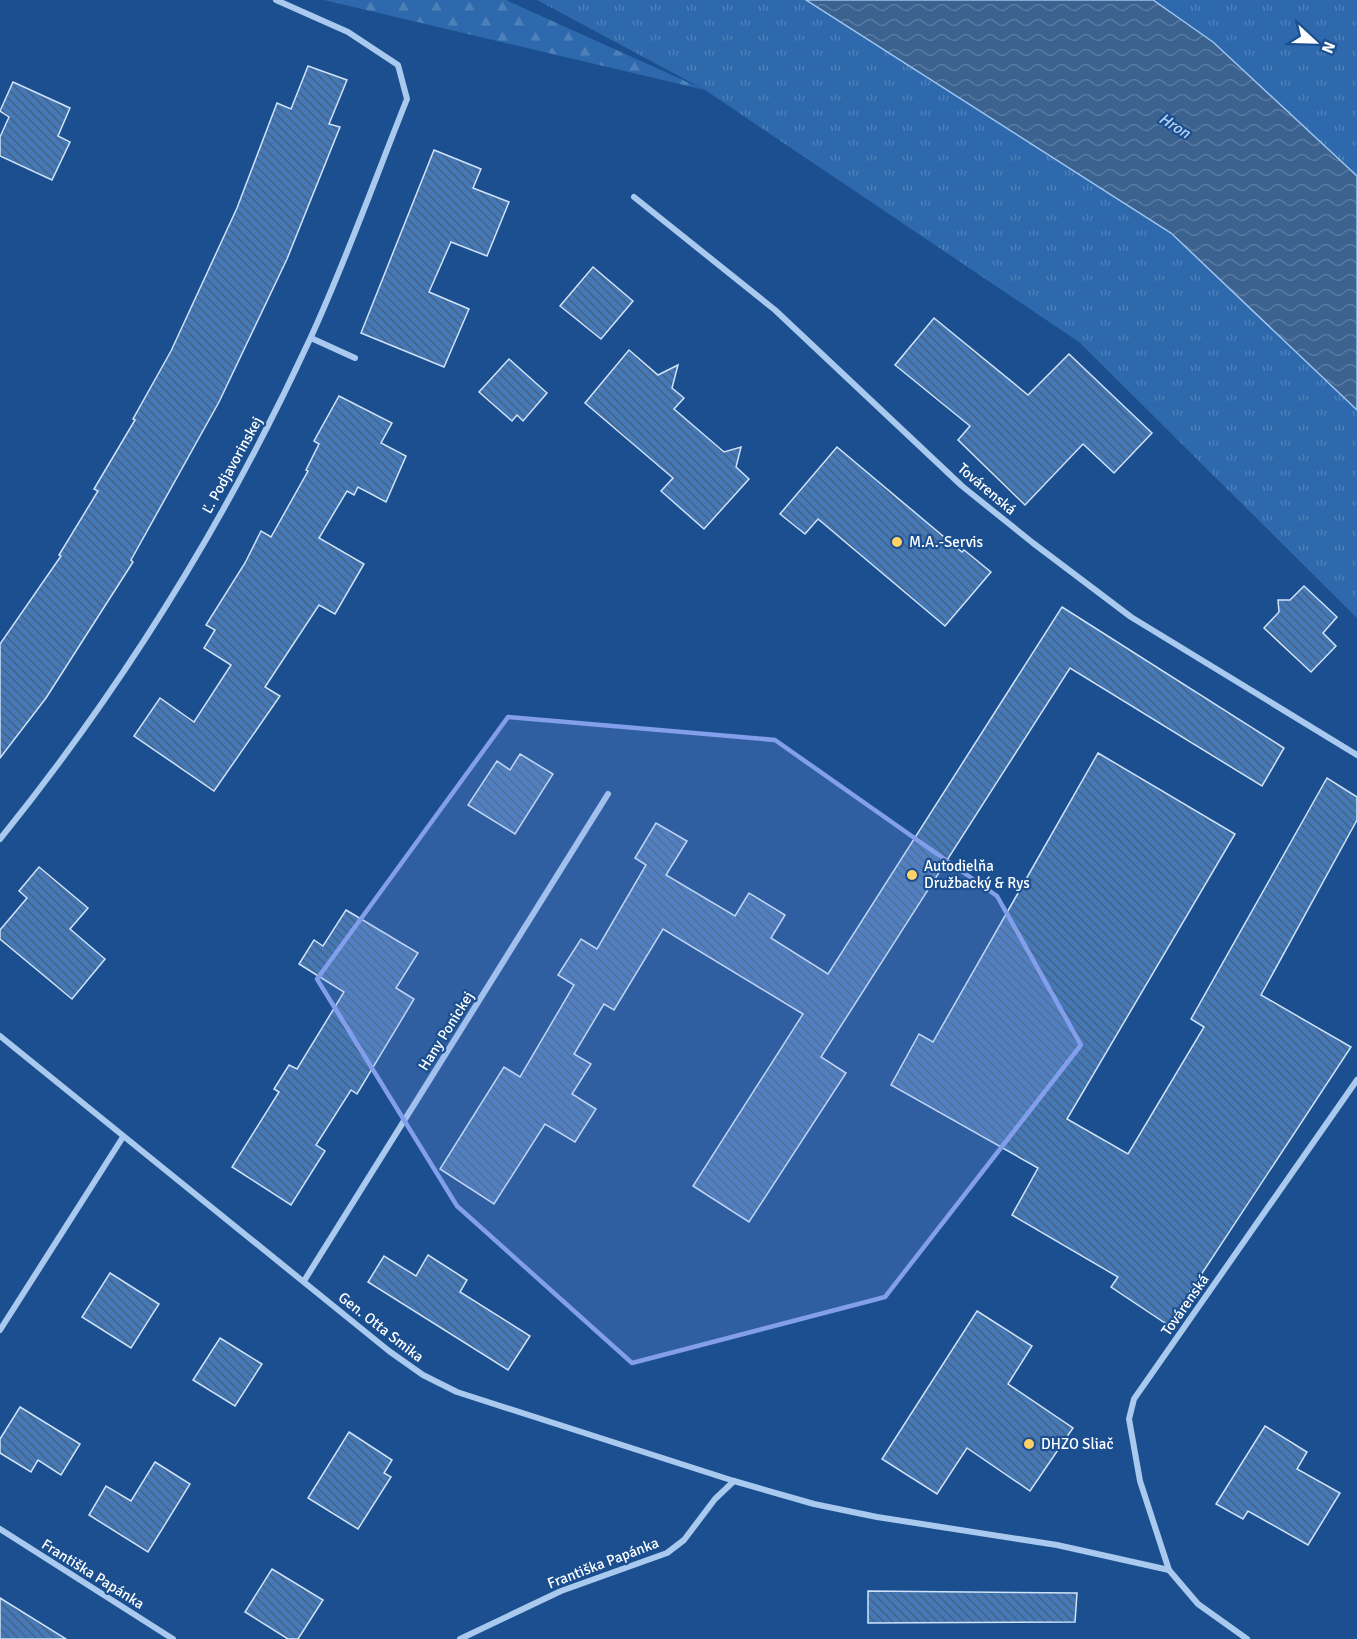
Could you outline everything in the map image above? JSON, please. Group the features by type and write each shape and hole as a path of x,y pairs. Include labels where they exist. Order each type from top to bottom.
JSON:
{"street":[{"name":"Ľ. Podjavorinskej","path":"0,839 63,757 146,637 235,488 311,338 407,99 398,65 348,32 276,0"},
{"name":"Továrenská","path":"634,197 775,310 962,486 1033,543 1131,617 1357,755"},
{"path":"311,338 355,358"},
{"name":"Hany Ponickej","path":"304,1281 609,795"},
{"name":"Gen. Otta Smika","path":"0,1036 389,1351 423,1375 457,1392 734,1481"},
{"name":"Továrenská","path":"1247,1639 1198,1604 1169,1570 1140,1481 1129,1419 1134,1399 1357,1080"},
{"path":"0,1330 123,1137"},
{"path":"734,1481 814,1504 877,1517 1057,1545 1169,1570"},
{"name":"Františka Papánka","path":"460,1639 561,1591 667,1552 684,1540 715,1499 734,1481"},
{"name":"Františka Papánka","path":"0,1529 173,1639"}],"highlighted area":[{"path":"508,717 775,740 997,896 1081,1045 885,1297 632,1363 457,1206 317,979"}],"green space":[{"path":"324,0 506,0 705,90"},
{"path":"537,0 806,0 1171,233 1357,410 1357,618 1079,342 705,90"},
{"path":"1153,0 1357,0 1357,176 1213,42"}],"water":[{"name":"Hron","path":"806,0 1153,0 1213,42 1357,176 1357,410 1171,233"}],"building":[{"path":"308,66 347,80 329,124 340,127 287,259 219,402 131,560 133,562 46,698 0,758 0,644 61,556 59,555 98,491 94,489 135,420 133,419 171,351 237,208 277,103 291,109"},
{"path":"13,82 70,108 58,136 70,142 52,180 0,156 0,137 9,117 0,111"},
{"path":"434,150 481,169 473,188 509,202 487,256 451,242 429,292 469,309 444,367 361,333"},
{"path":"593,267 633,301 601,339 560,306"},
{"path":"934,318 1028,395 1069,354 1152,433 1114,473 1083,444 1025,505 958,440 970,426 895,365"},
{"path":"629,350 658,375 678,365 672,388 684,398 674,409 724,452 741,447 736,467 749,479 704,529 661,491 673,478 585,403"},
{"path":"509,359 547,393 523,421 517,415 512,421 479,392"},
{"path":"339,396 392,423 381,443 406,456 386,502 358,487 354,495 347,491 319,538 364,564 335,614 319,605 265,687 280,696 214,791 134,736 160,698 194,722 231,665 204,648 215,630 206,625 245,563 261,531 271,537 308,471 306,470 319,444 314,441"},
{"name":"M.A.-Servis","path":"837,447 962,552 964,550 991,572 945,626 818,519 805,534 780,514"},
{"path":"1304,586 1337,617 1323,633 1336,646 1311,672 1264,628 1279,612 1278,600 1290,600"},
{"path":"1062,607 1284,748 1262,786 1070,668 821,1057 846,1073 749,1222 693,1186 803,1014 663,929 614,1010 604,1004 574,1054 591,1064 572,1094 596,1109 575,1142 545,1124 494,1204 440,1169 504,1067 520,1077 574,985 558,975 581,939 597,949 646,865 635,858 656,823 687,841 666,875 735,916 749,893 785,915 771,938 828,974"},
{"path":"1098,753 1235,834 1067,1119 1128,1154 1204,1027 1191,1019 1327,778 1357,797 1357,820 1261,995 1351,1047 1168,1325 1111,1287 1118,1277 1012,1215 1038,1168 891,1085 919,1034 933,1042"},
{"path":"520,754 553,774 515,834 468,805 497,761 510,770"},
{"path":"39,867 88,908 70,929 105,959 72,999 0,939 0,930 27,898 19,891"},
{"path":"346,910 418,953 396,988 414,999 357,1094 351,1090 316,1145 325,1151 291,1205 232,1167 279,1092 274,1089 289,1065 297,1069 344,992 299,964 314,940 323,946"},
{"path":"428,1255 467,1280 460,1292 530,1336 508,1370 368,1282 384,1256 416,1276"},
{"path":"110,1273 159,1304 131,1348 82,1317"},
{"path":"977,1311 1032,1346 1008,1384 1073,1428 1030,1491 967,1448 937,1494 882,1459"},
{"path":"220,1338 262,1364 235,1406 193,1380"},
{"path":"20,1407 80,1444 61,1475 38,1460 31,1472 0,1453 0,1439"},
{"path":"1265,1426 1307,1452 1297,1469 1340,1493 1308,1545 1248,1511 1243,1519 1216,1504"},
{"path":"349,1432 392,1460 384,1473 391,1477 358,1529 308,1498"},
{"path":"155,1462 190,1484 148,1552 89,1515 106,1486 131,1501"},
{"path":"272,1569 323,1600 298,1639 288,1639 245,1612"},
{"path":"868,1591 1077,1593 1075,1622 868,1623"},
{"path":"0,1598 66,1639 0,1639"}],"place":[{"name":"M.A.-Servis","path":"897,542"},
{"name":"Autodielňa Družbacký & Rys","path":"912,875"},
{"name":"DHZO Sliač","path":"1029,1444"}]}
